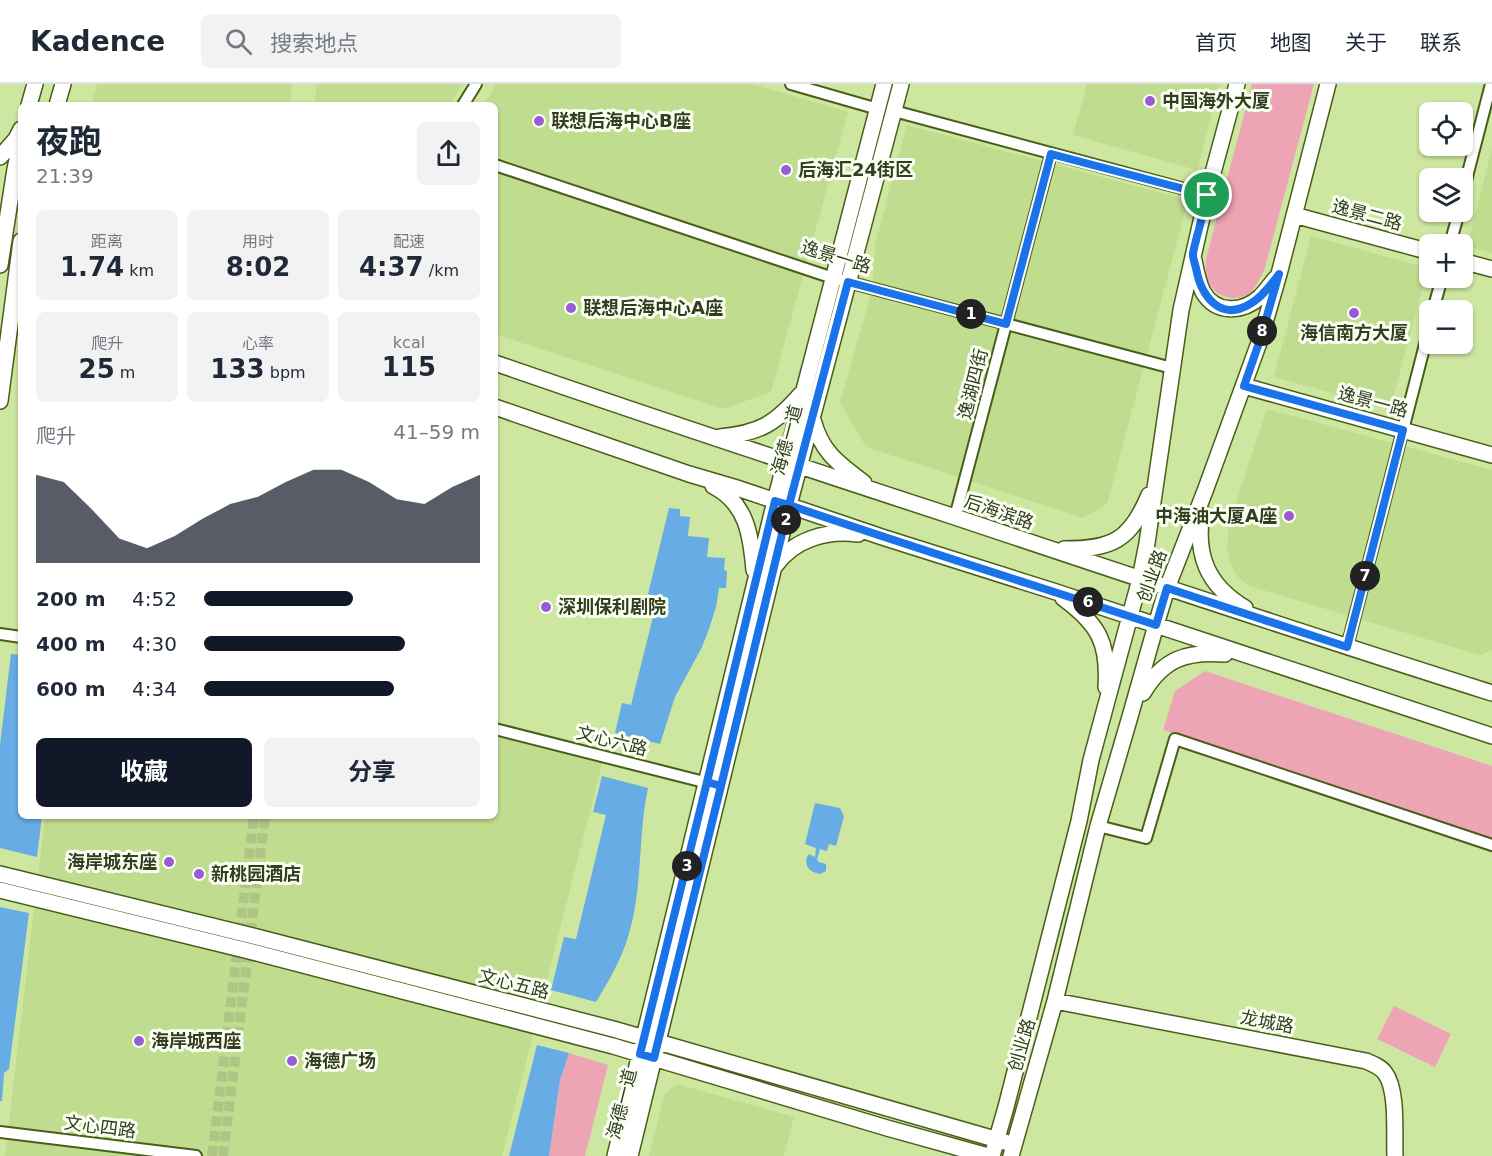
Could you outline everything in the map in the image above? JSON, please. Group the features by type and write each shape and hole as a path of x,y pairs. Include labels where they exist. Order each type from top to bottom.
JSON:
{"main road":[{"path":"30,102 35,84"},
{"path":"58,102 63,84"},
{"name":"海德一道","path":"793,464 812,418 884,84"},
{"name":"海德一道","path":"714,784 753,594 793,464 809,371 841,280 901,84"},
{"name":"创业路","path":"990,1156 997,1140 1079,821 1091,760 1140,579 1160,461 1181,310 1207,195 1237,84"},
{"name":"创业路","path":"1012,1150 1055,1002 1098,826 1156,625 1167,588 1260,340 1328,84"},
{"path":"0,157 18,135"},
{"path":"0,265 2,236 10,209 18,160"},
{"name":"逸景二路","path":"1294,215 1419,249"},
{"path":"2,236 18,241"},
{"path":"1193,254 1202,291 1208,300 1227,309 1238,309 1249,305 1260,297 1279,274"},
{"path":"0,401 18,264"},
{"path":"1473,264 1492,269"},
{"path":"10,324 18,305"},
{"name":"后海滨路","path":"498,364 1051,550 1492,693"},
{"path":"809,371 809,396 817,436 835,460 874,491"},
{"path":"712,437 743,434 767,426 802,392 809,371"},
{"name":"逸景一路","path":"1244,386 1492,455"},
{"path":"498,408 689,474 1492,736"},
{"path":"1051,550 1090,548 1117,541 1130,530 1141,513 1160,461"},
{"path":"689,474 725,492 743,515 752,550 753,594"},
{"path":"1205,491 1200,537 1201,554 1208,571 1220,588 1235,602 1263,619"},
{"name":"海德一道","path":"615,1156 647,1056 714,784 774,568 782,503"},
{"path":"774,568 793,548 807,539 842,532 882,537"},
{"path":"1053,591 1092,623 1101,640 1106,665 1104,715"},
{"path":"1129,720 1151,680 1162,667 1174,660 1213,653 1248,656"},
{"path":"1079,821 1098,826"},
{"name":"文心五路","path":"0,874 257,937 651,1040 997,1140 1012,1150"},
{"name":"文心五路","path":"0,890 249,951 647,1056 887,1128 990,1156"},
{"name":"龙城路","path":"1055,1002 1366,1061 1376,1065 1385,1072 1394,1094 1395,1156"},
{"name":"海德一道","path":"630,1156 647,1056"}],"street":[{"path":"466,102 476,84"},
{"path":"791,84 878,109"},
{"path":"1469,168 1491,84"},
{"path":"894,111 1207,195"},
{"name":"逸湖四街","path":"956,518 1051,154"},
{"name":"逸景一路","path":"498,166 841,280 1172,368"},
{"path":"1347,647 1423,354"},
{"path":"0,634 18,637"},
{"name":"文心六路","path":"498,730 714,784"},
{"path":"1098,826 1146,838 1174,739 1492,845"},
{"name":"文心四路","path":"0,1132 196,1156"}],"shaded area":[{"path":"97,84 292,84 289,102 92,102"},
{"path":"317,84 462,84 452,102 314,102"},
{"path":"496,84 753,84 848,112 771,392 723,409 498,335 498,102 486,102"},
{"path":"1087,84 1220,84 1197,170 1073,135"},
{"path":"1252,84 1314,84 1264,271 1251,292 1245,296 1232,298 1219,294 1210,285 1206,274 1206,259"},
{"path":"907,125 1188,200 1107,504 1083,518 866,447 840,403 872,291 875,245"},
{"path":"1492,149 1492,253 1473,248 1473,234 1470,234"},
{"name":"海信南方大厦","path":"1311,236 1419,266 1419,288 1423,288 1390,409 1274,377"},
{"path":"1267,409 1492,470 1492,650 1480,655 1249,586 1238,577 1231,565 1227,548 1229,524"},
{"path":"1205,671 1492,766 1492,839 1163,730 1175,691"},
{"path":"498,730 604,756 502,1156 5,1156 45,819 498,819"},
{"path":"1394,1006 1451,1034 1435,1067 1377,1039"},
{"path":"569,1053 608,1065 585,1156 549,1156 560,1080"},
{"path":"677,1084 794,1117 784,1156 649,1156 665,1093"}],"water":[{"path":"669,508 680,509 680,516 690,517 688,536 709,538 707,557 725,558 724,570 727,571 726,588 719,588 709,629 675,697 660,744 615,733 622,703 631,705 658,597 648,594"},
{"path":"11,654 18,655 18,819 42,819 37,857 0,848 0,745"},
{"path":"602,776 648,788 643,816 637,895 631,925 621,956 596,1002 551,990 564,937 576,939 606,815 593,812"},
{"path":"815,803 840,808 844,816 836,846 829,844 827,851 820,849 817,860 826,864 826,871 820,874 813,872 806,864 809,854 815,857 816,848 805,844"},
{"path":"0,907 29,913 9,1069 4,1073 2,1101 0,1101"},
{"path":"537,1045 569,1053 560,1080 549,1156 509,1156"}],"tunnel":[{"path":"212,1156 254,819"},
{"path":"223,1156 265,819"}],"place":[{"name":"中国海外大厦","path":"1150,101"},
{"name":"联想后海中心B座","path":"539,121"},
{"name":"后海汇24街区","path":"786,170"},
{"name":"联想后海中心A座","path":"571,308"},
{"name":"海信南方大厦","path":"1354,313"},
{"name":"中海油大厦A座","path":"1289,516"},
{"name":"深圳保利剧院","path":"546,607"},
{"name":"海岸城东座","path":"169,862"},
{"name":"新桃园酒店","path":"199,874"},
{"name":"海岸城西座","path":"139,1041"},
{"name":"海德广场","path":"292,1061"}],"route":[{"path":"1207,195 1051,154 1006,324 848,282 789,505 721,786 707,782 640,1054 654,1058 721,786 707,782 775,501 789,505 882,537 1156,625 1167,588 1347,647 1403,430 1244,386 1279,274 1260,297 1249,305 1238,309 1227,309 1208,300 1197,277 1193,254 1207,195"}]}
